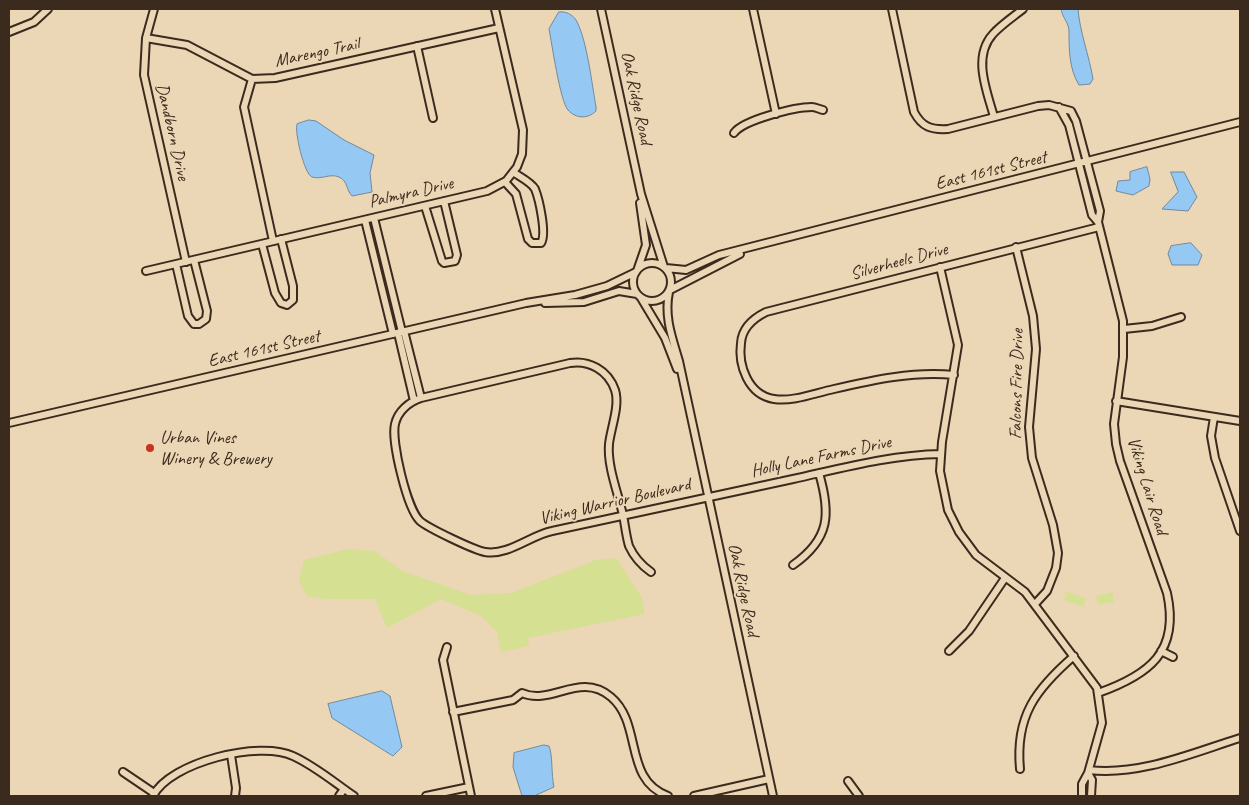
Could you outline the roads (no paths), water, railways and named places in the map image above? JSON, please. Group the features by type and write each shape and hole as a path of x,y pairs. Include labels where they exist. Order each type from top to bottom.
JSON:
{"street":[{"path":"9,32 34,22 48,9"},
{"name":"Dandborn Drive","path":"154,9 146,38 144,75 186,262"},
{"name":"Palmyra Drive","path":"146,271 487,191 505,182 513,172 522,154 523,130 495,9"},
{"name":"Oak Ridge Road","path":"601,9 641,194 665,268"},
{"path":"754,9 776,114"},
{"path":"892,9 914,112 919,122 933,130 948,129 1038,106 1059,106 1070,111 1076,121 1100,212 1098,224"},
{"path":"994,116 982,70 982,56 992,35 1023,9"},
{"name":"Marengo Trail","path":"252,79 275,78 499,28"},
{"path":"146,38 187,45 252,79 244,107 273,241"},
{"path":"417,46 434,118"},
{"name":"Viking Lair Road","path":"1059,106 1069,125 1092,215 1098,224 1124,329 1123,357 1114,424 1120,461 1170,604 1172,616 1161,651 1146,671 1126,683 1098,693"},
{"path":"734,133 743,124 776,114 814,107 823,110"},
{"name":"East 161st Street","path":"665,268 686,270 719,255 750,249 1240,122"},
{"path":"505,182 516,194 528,239 532,243 541,243 544,234 535,190 513,172"},
{"name":"Oak Ridge Road","path":"636,271 646,245 640,204 641,194"},
{"path":"425,206 442,261 444,263 452,263 457,255 444,201"},
{"path":"374,218 399,332"},
{"path":"365,220 418,399 579,362 600,369 611,382 616,398 609,446 623,516 630,546 638,561 651,572"},
{"name":"Silverheels Drive","path":"954,375 900,376 792,398 773,399 752,387 746,378 740,349 743,333 758,316 1098,224"},
{"path":"262,244 275,293 281,303 286,305 293,300 293,286 281,239"},
{"name":"Falcons Fire Drive","path":"1016,247 1033,316 1036,349 1029,427 1032,458 1053,525 1058,553 1056,568 1047,591 1035,604"},
{"name":"East 161st Street","path":"669,291 750,249"},
{"path":"176,264 188,316 194,324 199,324 206,318 207,311 194,260"},
{"path":"654,263 665,268 671,280 669,291 659,300 647,301 639,296 633,282 636,271 648,264 654,263"},
{"path":"940,267 958,345 940,471 948,510 959,532 976,555 1025,592 1097,688 1102,723 1089,772 1082,784 1082,796"},
{"name":"East 161st Street","path":"9,424 526,303 576,295 607,286 636,271"},
{"name":"Oak Ridge Road","path":"669,291 666,313 773,796"},
{"name":"East 161st Street","path":"526,303 584,302 619,292 639,296"},
{"name":"Oak Ridge Road","path":"639,296 665,338 684,389"},
{"path":"1124,329 1152,326 1181,316"},
{"name":"Viking Warrior Boulevard","path":"418,399 399,415 394,432 411,508 420,521 484,552 503,550 540,534 707,497"},
{"path":"1116,401 1240,421"},
{"path":"1214,417 1210,436 1240,531"},
{"name":"Holly Lane Farms Drive","path":"707,497 906,454 942,454"},
{"path":"793,565 810,552 821,536 824,527 826,498 819,473"},
{"path":"950,650 969,631 1005,578"},
{"path":"447,647 443,660 471,796"},
{"path":"1161,651 1173,657"},
{"path":"1020,769 1020,739 1033,700 1045,682 1074,656"},
{"path":"453,712 513,700 522,692 532,697 579,687 592,688 606,694 625,714 642,777 652,788 668,796"},
{"path":"1089,772 1132,770 1240,738"},
{"path":"123,772 154,795 169,777 193,764 231,755 274,751 292,755 354,796"},
{"path":"231,755 236,788 235,796"},
{"path":"1089,772 1092,780 1091,796"},
{"path":"694,796 769,779"},
{"path":"848,781 859,796"},
{"path":"426,796 469,788"},
{"path":"339,796 344,789"}],"water":[{"path":"1061,9 1078,9 1093,79 1090,84 1079,85 1073,72 1070,59 1069,28"},
{"path":"559,12 568,13 576,20 589,62 596,111 586,117 571,113 565,105 562,96 549,29"},
{"path":"309,120 316,121 344,140 374,155 370,173 372,192 352,196 344,181 339,177 315,178 309,174 300,152 296,128 297,124"},
{"path":"1147,167 1150,179 1149,186 1133,195 1116,191 1118,181 1130,180 1130,172"},
{"path":"1171,172 1184,172 1197,197 1188,211 1162,209 1178,192"},
{"path":"1191,243 1202,255 1198,265 1172,265 1168,254 1171,246"},
{"path":"382,691 390,696 402,747 393,756 332,718 328,704"},
{"path":"544,745 549,746 550,750 554,787 534,796 522,796 513,767 514,753"}],"place":[{"name":"Urban Vines Winery & Brewery","path":"150,448"}]}
